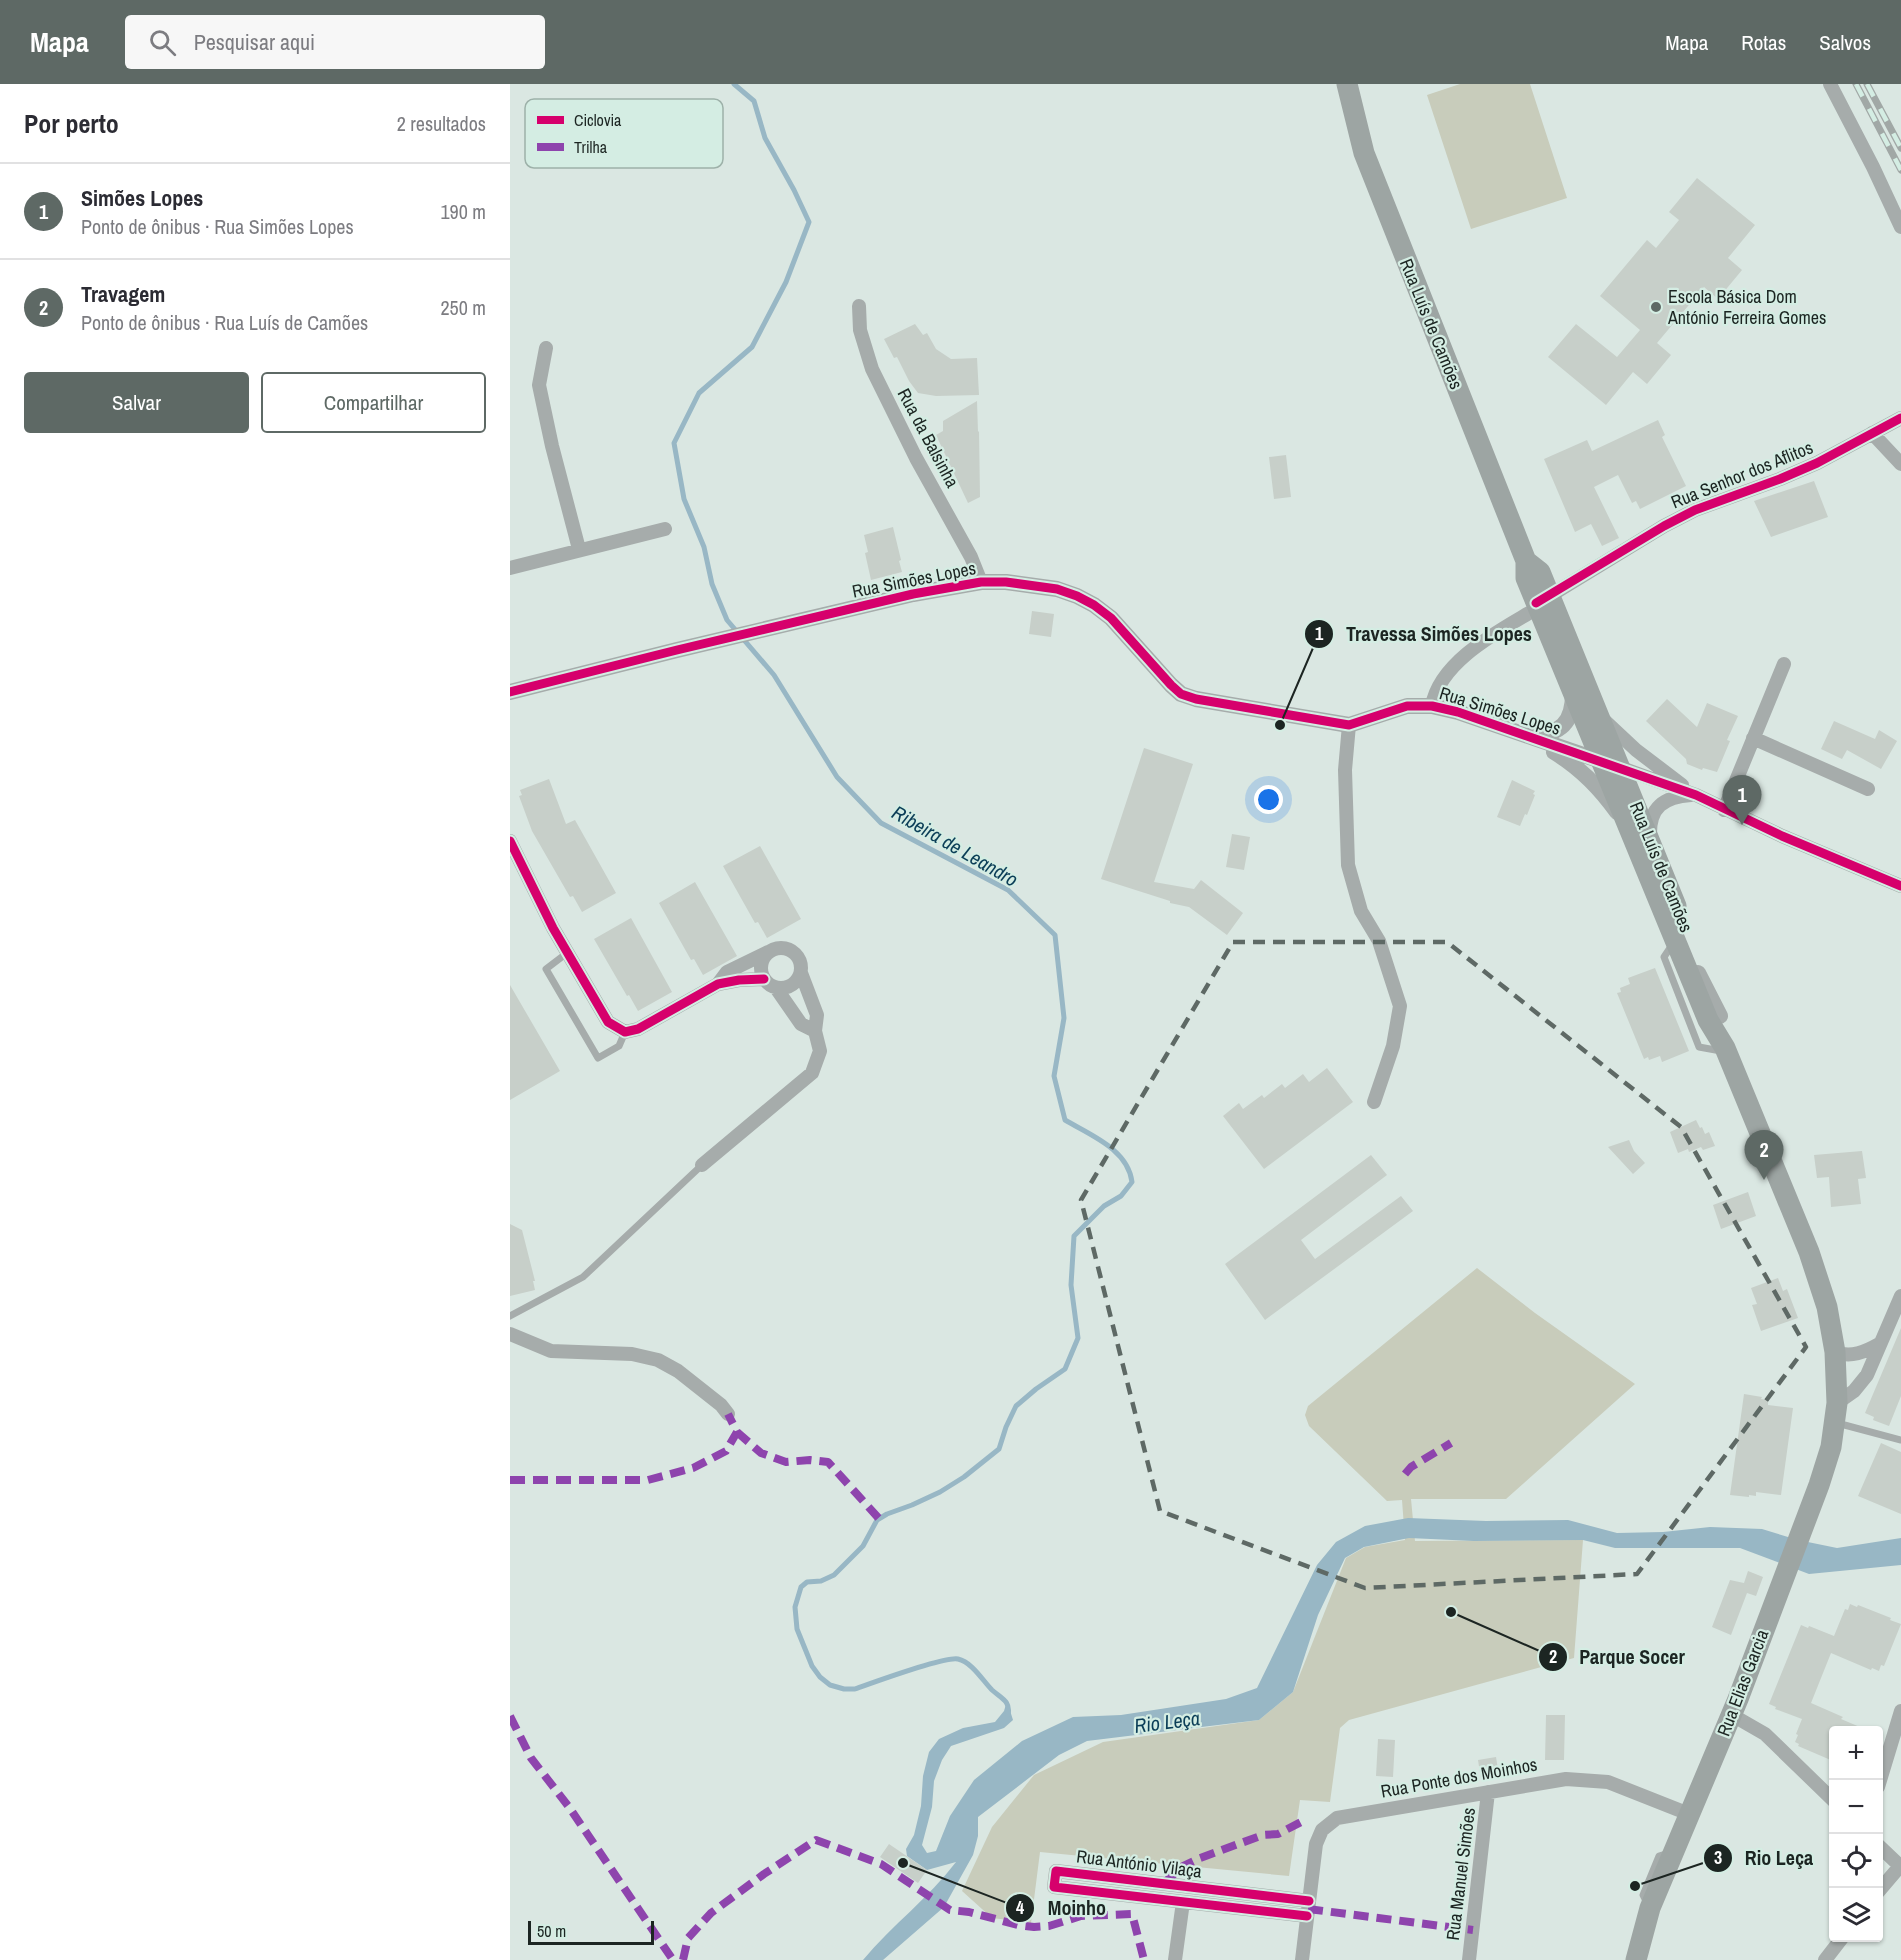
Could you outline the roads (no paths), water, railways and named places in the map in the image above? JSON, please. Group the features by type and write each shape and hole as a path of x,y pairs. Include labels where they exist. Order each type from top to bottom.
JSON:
{"main road":[{"name":"Rua Luís de Camões","path":"1347,84 1364,153 1526,561 1526,578 1601,746"},
{"name":"Rua Luís de Camões","path":"1538,605 1573,692 1601,746 1620,776 1650,839 1720,1016 1726,1050"},
{"name":"Rua Luís de Camões","path":"1620,776 1630,831 1708,1020 1726,1050 1809,1252 1827,1307 1835,1352 1836,1374"},
{"name":"Rua Elias Garcia","path":"1636,1960 1650,1908 1732,1715 1831,1448 1836,1413 1836,1374"}],"street":[{"path":"1830,84 1873,166 1901,227"},
{"name":"Rua da Balsinha","path":"859,306 860,330 872,369 916,458 971,557 981,582"},
{"path":"546,348 539,385 552,446 579,549"},
{"name":"Rua Senhor dos Aflitos","path":"1432,706 1434,695 1440,685 1461,658 1491,635 1664,526 1695,510 1817,463 1901,418"},
{"path":"1872,433 1901,464"},
{"path":"510,568 664,529"},
{"name":"Rua Simões Lopes","path":"510,692 913,594 981,582 1006,582 1057,589 1094,605 1111,618 1159,674 1181,694 1196,699 1348,725 1407,706 1432,706 1458,712 1527,736 1566,759 1588,778 1608,800 1630,831"},
{"name":"Rua Simões Lopes","path":"1538,605 1551,618 1601,746"},
{"path":"1724,810 1784,664"},
{"name":"Rua Simões Lopes","path":"1527,736 1544,735 1566,722 1573,710 1573,692"},
{"path":"1348,725 1345,770 1348,865 1361,911 1379,941 1400,1005 1394,1046 1374,1102"},
{"name":"Rua Simões Lopes","path":"1527,736 1641,754 1696,795 1724,810 1901,886"},
{"path":"1753,738 1868,789"},
{"path":"1620,776 1689,956 1720,1016"},
{"name":"Rua Simões Lopes","path":"1620,776 1696,795"},
{"path":"1650,839 1649,823 1665,800 1678,796 1696,795"},
{"path":"510,841 567,953 608,1022 625,1032 638,1029 718,984 764,979"},
{"path":"702,1165 812,1074 820,1051 815,1031 817,1015 801,973 799,959 789,950 783,948 753,958 727,972 718,984"},
{"path":"770,951 760,967 764,979 776,988 801,1024 815,1031"},
{"path":"776,988 789,987 801,973"},
{"path":"1836,1413 1867,1375 1901,1296"},
{"path":"510,1334 550,1351 632,1354 658,1360 678,1371 728,1414"},
{"path":"1835,1352 1845,1355 1858,1353 1879,1344"},
{"path":"1880,1780 1901,1711"},
{"path":"1732,1715 1765,1734 1829,1797"},
{"name":"Rua Ponte dos Moinhos","path":"1302,1960 1316,1844 1322,1830 1337,1818 1566,1779 1608,1782 1689,1814"},
{"name":"Rua Manuel Simões","path":"1469,1960 1488,1791"},
{"path":"1882,1888 1900,1867 1883,1850"},
{"name":"Rua António Vilaça","path":"1307,1916 1054,1887 1056,1871 1309,1901"},
{"path":"1175,1960 1183,1902"},
{"path":"1824,1960 1839,1942"}],"lane":[{"path":"567,953 546,969 598,1058 619,1046 625,1032"},
{"path":"510,1316 583,1276 702,1165"},
{"path":"1836,1413 1901,1440"}],"water":[{"path":"1408,1518 1486,1521 1568,1520 1617,1533 1663,1532 1710,1527 1762,1529 1798,1540 1837,1548 1901,1538 1901,1565 1809,1574 1740,1548 1615,1548 1583,1540 1474,1541 1409,1538 1364,1547 1345,1558 1318,1615 1293,1692 1259,1720 1087,1741 1059,1755 978,1817 978,1836 973,1855 944,1907 883,1960 863,1960 934,1888 956,1862 927,1870 907,1856 906,1849 914,1835 921,1806 923,1776 929,1752 939,1739 963,1728 995,1722 1004,1711 1007,1701 1013,1720 1004,1728 951,1746 942,1760 934,1781 932,1807 922,1845 927,1853 936,1851 950,1816 974,1780 1022,1741 1073,1717 1121,1715 1226,1699 1257,1688 1317,1565 1336,1542 1365,1526"}],"waterway":[{"name":"Ribeira de Leandro","path":"734,84 754,101 765,138 809,222 786,282 752,347 699,393 674,443 684,499 704,547 712,584 727,620 774,675 837,777 881,823 1008,890 1055,935 1064,1018 1054,1076 1065,1120 1116,1152 1129,1170 1132,1182 1121,1196 1104,1206 1074,1236 1071,1285 1078,1338 1065,1369 1016,1406 999,1449 964,1477 940,1492 877,1520 863,1546 834,1575 821,1581 807,1582 801,1587 795,1607 797,1629 812,1666 830,1685 855,1689 924,1666 958,1659 973,1668 1004,1700 1008,1706 1008,1715"}],"railway":[{"path":"1856,84 1901,170"},
{"path":"1867,84 1901,148"}],"place":[{"name":"Escola Básica Dom António Ferreira Gomes","path":"1656,307"},
{"name":"Travessa Simões Lopes","path":"1280,725"},
{"name":"Simões Lopes","path":"1742,825"},
{"name":"Travagem","path":"1764,1180"},
{"name":"Parque Socer","path":"1451,1612"},
{"name":"Moinho","path":"903,1863"},
{"name":"Rio Leça","path":"1635,1886"}]}
